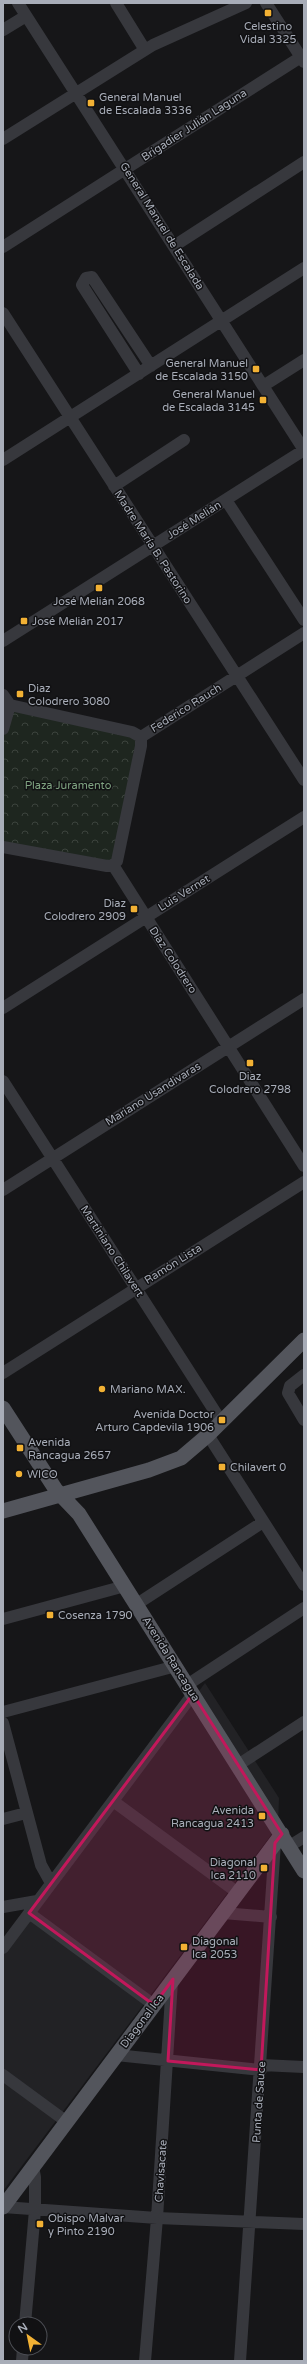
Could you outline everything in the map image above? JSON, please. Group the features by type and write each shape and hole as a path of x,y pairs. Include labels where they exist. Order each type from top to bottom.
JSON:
{"main road":[{"path":"3,1511 173,1462 190,1451 208,1435 304,1340"},
{"name":"Avenida Rancagua","path":"3,1408 61,1495 80,1514 238,1764 282,1842 304,1871"},
{"name":"Diagonal Ica","path":"3,2207 238,1893 282,1842"}],"street":[{"name":"General Manuel de Escalada","path":"18,3 126,169 304,450"},
{"path":"116,3 145,50"},
{"path":"3,139 145,50 246,3"},
{"path":"266,3 303,58"},
{"path":"3,30 26,16"},
{"name":"Brigadier Julián Laguna","path":"3,247 303,58"},
{"path":"174,246 304,162"},
{"path":"3,460 304,268"},
{"path":"139,374 82,285 86,278 92,277 151,366"},
{"name":"Madre María B. Pastorino","path":"3,313 304,780"},
{"path":"263,386 304,360"},
{"path":"114,486 184,440"},
{"name":"José Melián","path":"3,641 304,450"},
{"path":"226,500 304,620"},
{"name":"Federico Rauch","path":"10,706 132,732 141,737 304,633"},
{"path":"3,695 10,706 3,729"},
{"path":"3,846 107,866 113,865 117,861 141,746 141,737"},
{"name":"Luis Vernet","path":"3,1008 304,817"},
{"name":"Díaz Colodrero","path":"113,865 304,1166"},
{"name":"Mariano Usandivaras","path":"3,1190 304,999"},
{"name":"Martiniano Chilavert","path":"3,1081 221,1421"},
{"name":"Ramón Lista","path":"3,1373 304,1182"},
{"path":"304,1375 293,1382 288,1389 289,1397 304,1420"},
{"path":"208,1435 304,1585"},
{"path":"137,1604 263,1522"},
{"path":"3,1619 125,1586"},
{"path":"3,1948 112,1801 190,1689 304,1608"},
{"path":"3,1712 176,1666"},
{"path":"238,1764 304,1722"},
{"path":"3,1723 41,1865 51,1883"},
{"path":"112,1801 238,1893"},
{"path":"3,1819 26,1813"},
{"path":"282,1842 304,1837"},
{"name":"Punta de Sauce","path":"240,2361 272,1917 282,1842"},
{"path":"3,1907 37,1901"},
{"path":"29,1913 154,2005"},
{"path":"223,1913 272,1917"},
{"name":"Chavisacate","path":"145,2361 157,2218 172,1981"},
{"path":"116,2055 168,2061 261,2067 304,2066"},
{"path":"3,2075 67,2122"},
{"path":"26,2316 35,2210 35,2177 33,2167"},
{"path":"3,2207 157,2218 304,2224"}],"highlighted area":[{"path":"193,1694 282,1834 275,1843 261,2070 168,2061 173,1979 154,2005 29,1913"}],"shaded area":[{"path":"205,1683 279,1798 278,1826 3,2191 3,1952"}],"green space":[{"name":"Plaza Juramento","path":"10,705 141,737 113,865 3,847 3,729"}],"place":[{"name":"Celestino Vidal 3325","path":"268,13"},
{"name":"General Manuel de Escalada 3336","path":"91,103"},
{"name":"General Manuel de Escalada 3150","path":"256,369"},
{"name":"General Manuel de Escalada 3145","path":"263,400"},
{"name":"José Melián 2068","path":"99,588"},
{"name":"José Melián 2017","path":"24,621"},
{"name":"Diaz Colodrero 3080","path":"20,694"},
{"name":"Diaz Colodrero 2909","path":"134,909"},
{"name":"Diaz Colodrero 2798","path":"250,1063"},
{"name":"Mariano MAX.","path":"102,1389"},
{"name":"Avenida Doctor Arturo Capdevila 1906","path":"222,1420"},
{"name":"Avenida Rancagua 2657","path":"20,1448"},
{"name":"Chilavert 0","path":"222,1467"},
{"name":"WICO","path":"19,1474"},
{"name":"Cosenza 1790","path":"50,1615"},
{"name":"Avenida Rancagua 2413","path":"262,1816"},
{"name":"Diagonal Ica 2110","path":"264,1868"},
{"name":"Diagonal Ica 2053","path":"184,1947"},
{"name":"Obispo Malvar y Pinto 2190","path":"40,2224"}]}
